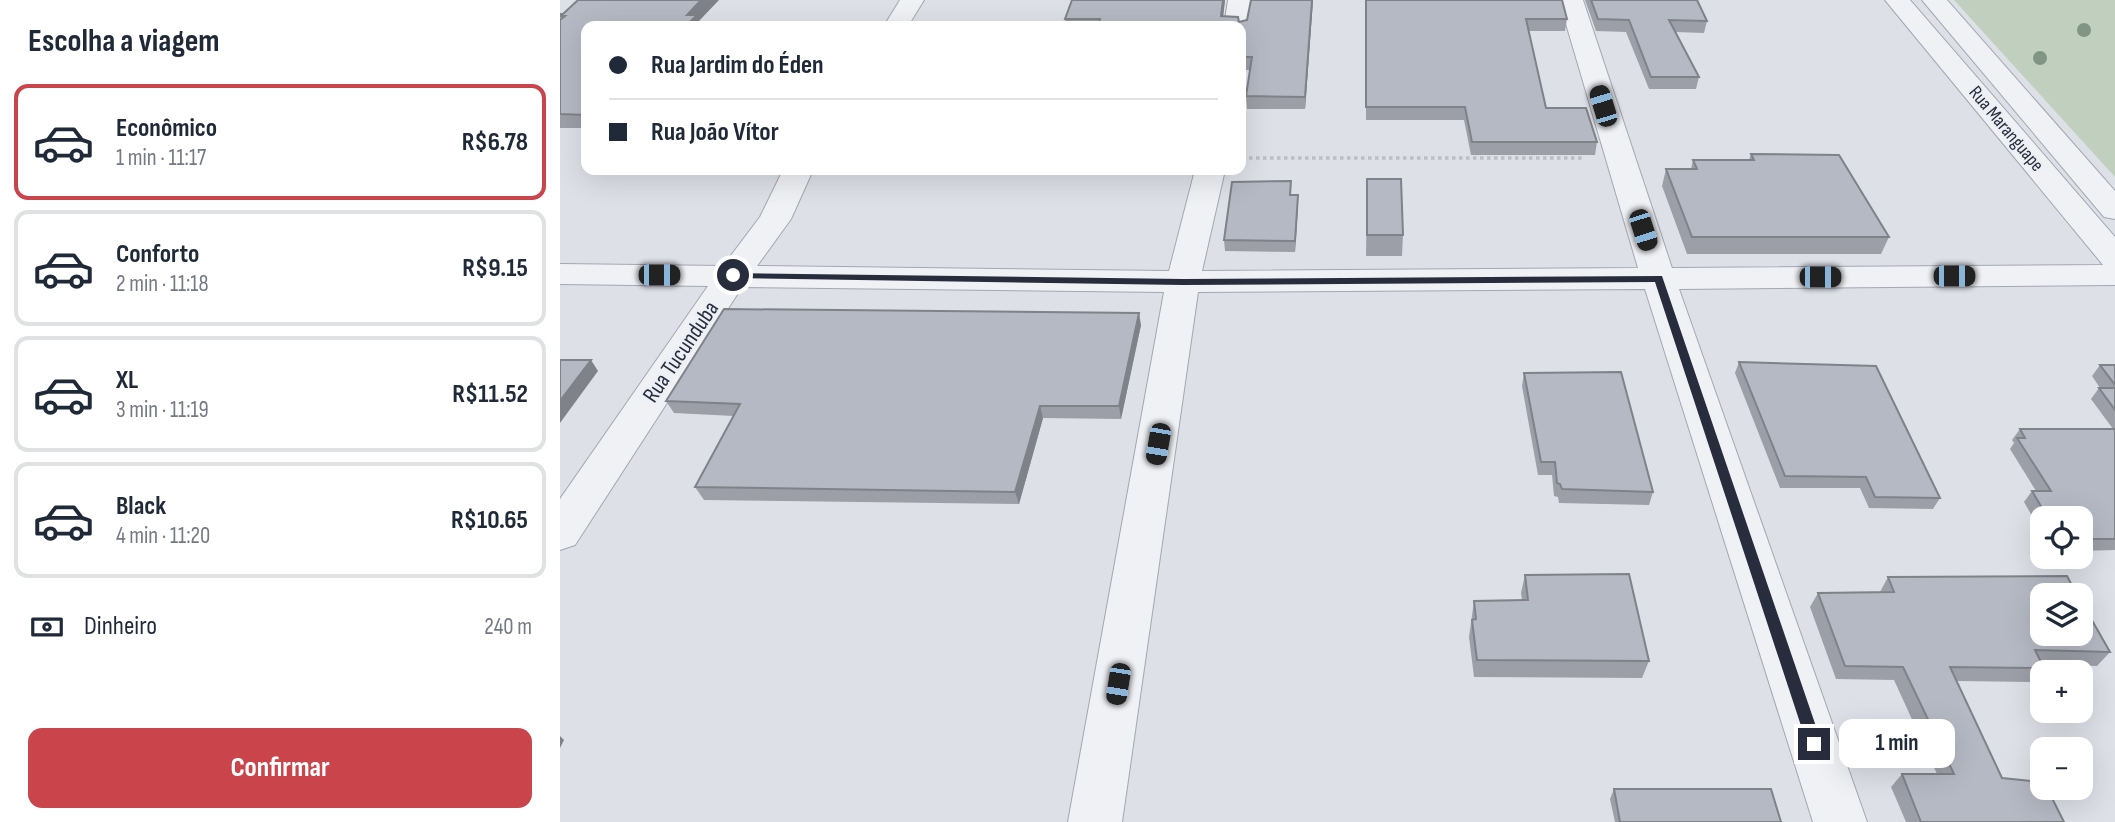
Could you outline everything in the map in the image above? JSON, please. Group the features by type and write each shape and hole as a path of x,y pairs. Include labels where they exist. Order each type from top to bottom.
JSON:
{"street":[{"path":"899,21 912,0"},
{"path":"1237,21 1240,0"},
{"path":"1571,0 1658,278 1840,822"},
{"name":"Rua Maranguape","path":"1897,0 2115,258"},
{"name":"Rua Maranguape","path":"1934,0 2115,210"},
{"name":"Rua Tucunduba","path":"560,533 733,275 775,219 797,175"},
{"path":"1095,822 1183,282 1209,175"},
{"path":"560,274 1183,282 2115,275"}],"path":[{"path":"1246,158 1619,158"}],"green space":[{"path":"1954,0 2115,0 2115,177"}],"building":[{"path":"578,0 701,0 687,15 697,15 691,21 581,21 581,115 560,114 560,20 565,16 560,14"},
{"path":"1072,0 1223,0 1221,16 1238,17 1239,21 1099,21 1065,19"},
{"path":"1251,0 1312,0 1305,97 1246,96 1252,57 1246,57 1246,21 1243,21 1247,20"},
{"path":"1366,0 1562,0 1567,19 1526,19 1546,108 1586,108 1597,142 1472,142 1465,107 1366,107"},
{"path":"1591,0 1697,0 1707,21 1669,20 1699,77 1651,77 1629,20 1598,19"},
{"path":"1751,154 1839,155 1889,237 1692,237 1666,169 1697,169 1693,160 1754,160"},
{"path":"1367,179 1401,179 1403,235 1367,235"},
{"path":"1291,181 1290,195 1298,195 1295,241 1224,240 1232,182"},
{"path":"724,309 1139,313 1119,406 1040,406 1015,492 695,487 740,404 666,401"},
{"path":"560,360 591,360 560,401"},
{"path":"1739,362 1876,366 1940,498 1875,497 1866,477 1785,476"},
{"path":"2100,365 2115,365 2115,385"},
{"path":"1621,372 1653,492 1562,489 1557,483 1555,462 1541,462 1524,373"},
{"path":"2099,388 2115,388 2115,410"},
{"path":"2020,429 2115,429 2115,539 2093,539 2093,506 2041,506 2032,491 2051,491 2017,438 2025,438"},
{"path":"1629,574 1649,661 1477,660 1472,620 1476,619 1474,601 1528,600 1525,575"},
{"path":"2067,576 2071,583 2030,583 2030,646 2093,646 2093,622 2110,652 2035,650 2040,660 2030,660 2030,668 1950,667 2002,778 2030,781 2030,800 2053,800 2064,822 1921,822 1902,774 1954,774 1903,667 1845,666 1818,593 1894,592 1888,577"},
{"path":"1614,789 1771,789 1781,822 1620,822"}],"route":[{"path":"733,275 1183,282 1658,278 1814,744"}]}
